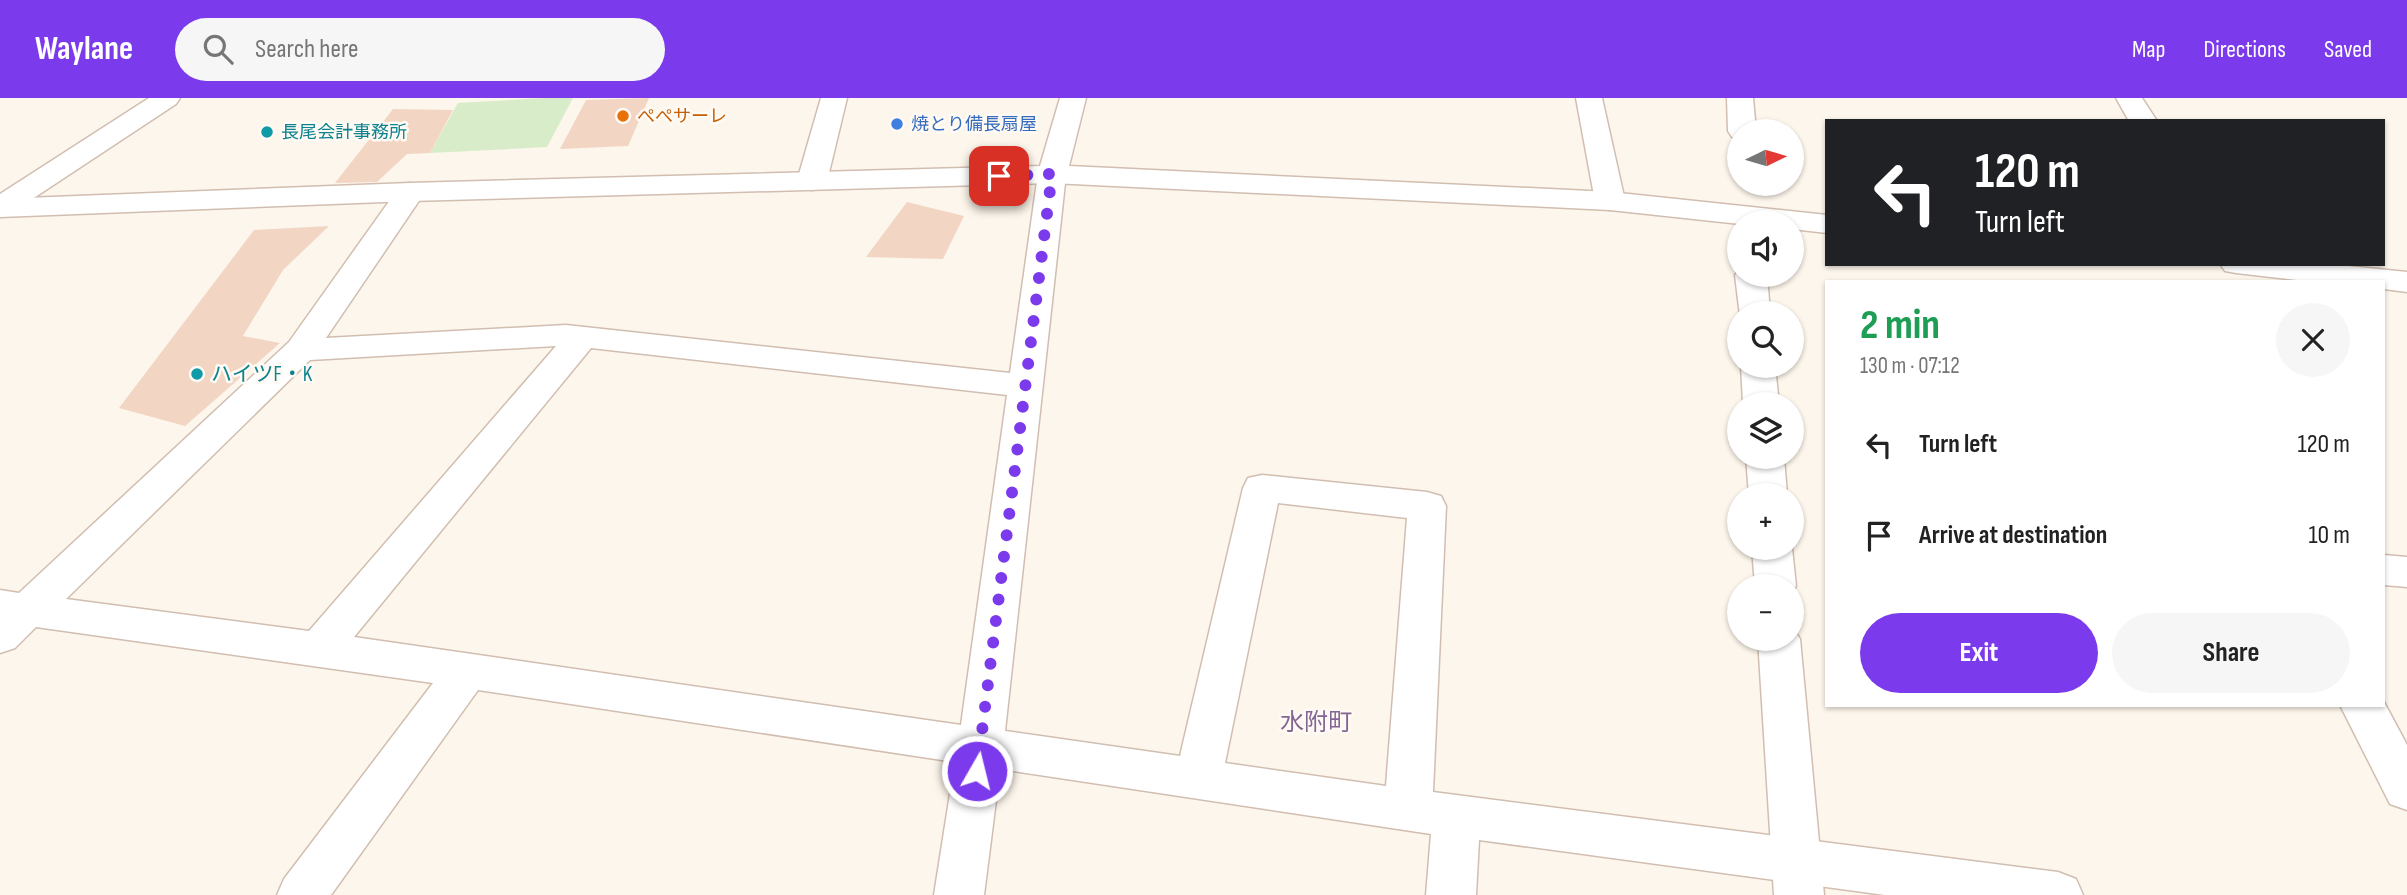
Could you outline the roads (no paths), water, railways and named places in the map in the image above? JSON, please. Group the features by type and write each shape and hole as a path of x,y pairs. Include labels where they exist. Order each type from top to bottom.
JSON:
{"street":[{"path":"0,208 167,98"},
{"path":"812,181 834,98"},
{"path":"959,895 1027,386 1052,174 1073,98"},
{"path":"1588,98 1610,201"},
{"path":"1740,98 1741,119"},
{"path":"2129,98 2142,119"},
{"path":"0,208 410,192 1052,174 1610,201 1727,216"},
{"path":"9,617 302,350 410,192"},
{"path":"1804,222 1825,223"},
{"path":"2255,266 2407,282"},
{"path":"302,350 566,335 1027,386"},
{"path":"319,649 583,337"},
{"path":"1199,777 1262,488 1427,506 1408,810"},
{"path":"2385,569 2407,572"},
{"path":"9,617 319,649 1199,777 1456,817 1797,877 2059,895"},
{"path":"1780,651 1797,877"},
{"path":"302,895 467,671"},
{"path":"2363,707 2407,790"},
{"path":"1451,895 1456,817"}],"place":[{"name":"ぺぺサーレ","path":"623,116"},
{"name":"焼とり備長扇屋","path":"897,124"},
{"name":"長尾会計事務所","path":"267,132"},
{"name":"ハイツF・K","path":"197,374"}],"district":[{"name":"水附町","path":"1316,722"}]}
